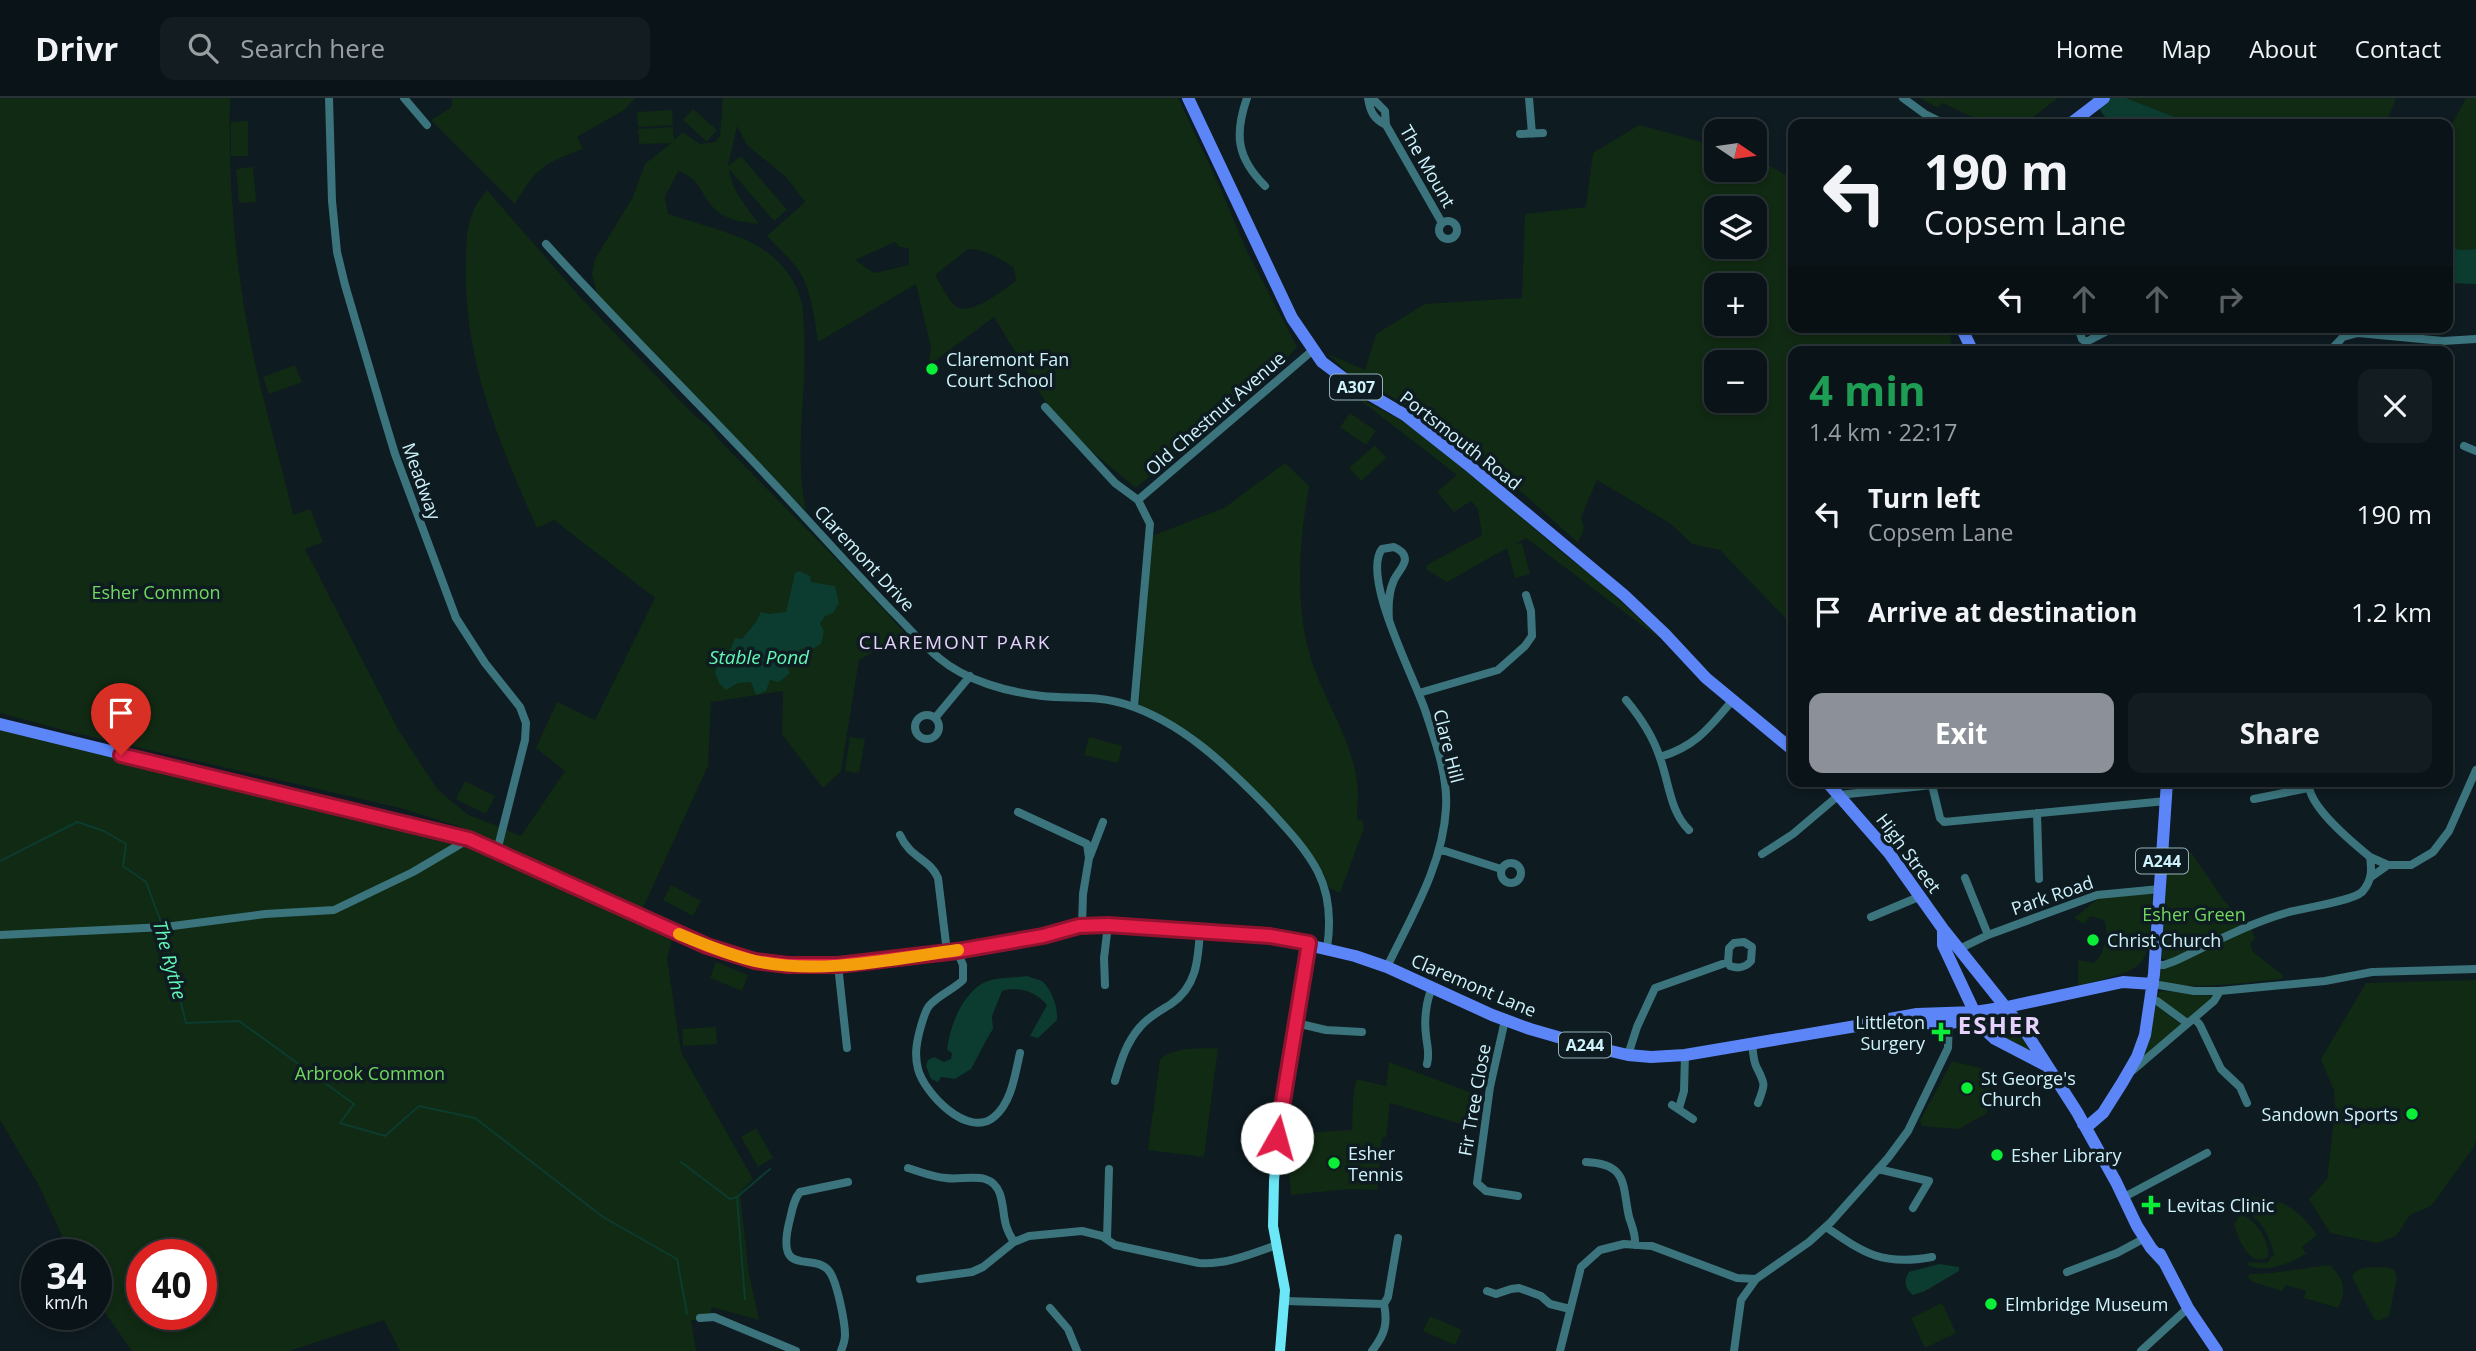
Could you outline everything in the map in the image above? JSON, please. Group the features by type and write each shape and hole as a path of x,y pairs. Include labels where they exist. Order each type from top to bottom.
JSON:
{"main road":[{"name":"Portsmouth Road","path":"1188,98 1292,318 1322,362 1350,383 1405,415 1588,564 1665,634 1706,678 1788,746"},
{"path":"2066,119 2095,100"},
{"path":"2075,119 2095,100"},
{"name":"A244","path":"0,723 469,839 710,947 755,961 788,965 838,965 952,951 1043,936 1082,926 1108,925 1270,936 1309,943"},
{"path":"1832,787 1842,797"},
{"name":"A244","path":"2007,1007 2106,985 2153,984 2167,787"},
{"name":"High Street","path":"1842,797 1903,870 1943,929 2007,1007 2050,1068 2116,1182 2128,1209 2148,1237"},
{"name":"High Street","path":"1943,929 1943,946 1981,1026 1995,1040 2050,1068"},
{"name":"Claremont Lane","path":"1309,943 1387,967 1505,1020 1628,1055 1685,1055 1876,1023 1949,1018 2007,1007"},
{"path":"2131,983 2145,975 2153,965"},
{"path":"2131,983 2141,988 2150,999"},
{"path":"2093,1141 2103,1112 2141,1047 2153,984"},
{"name":"Claremont Lane","path":"1949,1018 1971,1020 1981,1026"},
{"path":"2083,1124 2089,1125 2103,1112"},
{"name":"High Street","path":"2116,1182 2128,1195 2148,1237"},
{"path":"2148,1237 2188,1308 2217,1351"}],"street":[{"name":"Meadway","path":"330,98 332,201 337,252 395,454 456,618 478,654 520,707 526,723 525,740 496,851"},
{"path":"404,98 427,125"},
{"path":"1247,98 1240,117 1239,141 1251,172 1265,186"},
{"name":"The Mount","path":"1370,98 1385,111 1386,125 1442,223"},
{"path":"1529,98 1532,134"},
{"path":"1903,98 1935,119"},
{"path":"1520,134 1544,133"},
{"name":"Claremont Drive","path":"546,244 940,659 970,676 1018,692 1096,698 1134,707 1190,738 1220,761 1280,821 1318,870 1330,914 1327,948"},
{"path":"2080,333 2086,342 2103,333"},
{"path":"2335,346 2343,337 2358,333 2443,341 2476,339"},
{"name":"Old Chestnut Avenue","path":"1138,500 1313,350"},
{"path":"1045,407 1115,482 1138,500 1150,524 1134,707"},
{"path":"2465,446 2476,451"},
{"name":"Clare Hill","path":"1387,967 1432,868 1439,849 1446,807 1435,743 1419,693 1389,620 1381,600 1377,572 1378,555 1382,550 1394,547 1404,554 1405,559 1393,581 1388,600 1389,620"},
{"name":"Clare Hill","path":"1419,693 1497,670 1525,646 1532,636 1531,611 1525,595"},
{"path":"935,718 970,676"},
{"path":"1626,700 1650,735 1660,757 1679,820 1689,830"},
{"path":"1660,757 1688,746 1732,701"},
{"path":"2309,787 2313,798 2335,826 2370,856 2388,865 2411,865 2423,860 2441,844 2476,769"},
{"path":"1762,854 1842,797 1917,787"},
{"path":"1932,787 1940,818 1944,822 2166,801"},
{"path":"2254,799 2300,787"},
{"path":"1018,812 1087,844 1089,859"},
{"path":"2037,813 2039,879"},
{"path":"1082,926 1083,894 1089,859 1103,822"},
{"path":"900,835 905,847 935,869 952,951 963,965 963,980 928,1007 916,1051 918,1070 929,1092 964,1119 978,1124 992,1119 1008,1096 1020,1053"},
{"path":"0,935 161,927 265,914 334,910 413,872 469,839"},
{"path":"1439,849 1502,869"},
{"path":"2370,856 2371,877"},
{"path":"2153,965 2168,964 2255,923 2355,896 2362,892 2371,877 2388,865"},
{"path":"1965,877 1988,935"},
{"name":"Park Road","path":"1959,949 1988,935 2097,895 2160,889"},
{"path":"1871,916 1921,896"},
{"path":"1105,985 1104,958 1108,925"},
{"path":"1115,1081 1131,1037 1146,1021 1181,997 1189,987 1197,965 1200,930"},
{"path":"1280,1351 1285,1301 1284,1277 1273,1226 1279,1120 1309,943"},
{"path":"1628,1055 1637,1027 1655,988 1728,962"},
{"path":"838,965 847,1048"},
{"path":"2153,984 2194,991 2220,991 2325,981 2372,972 2476,969"},
{"path":"1427,1064 1430,1050 1425,1033 1432,988"},
{"path":"2127,1074 2214,1001 2220,991"},
{"path":"2150,999 2190,1021 2221,1069 2240,1087 2247,1103"},
{"path":"1734,1351 1739,1305 1743,1295 1756,1279 1826,1227 1878,1169 1910,1126 1948,1048 1949,1018"},
{"name":"Fir Tree Close","path":"1505,1020 1490,1087 1476,1183 1486,1191 1518,1196"},
{"path":"1296,1023 1326,1031 1362,1032"},
{"path":"1752,1043 1756,1065 1764,1078 1758,1103"},
{"path":"1685,1055 1684,1091 1675,1107 1693,1119"},
{"path":"2128,1195 2207,1153"},
{"path":"1586,1162 1606,1166 1623,1182 1634,1230 1634,1244"},
{"path":"908,1168 945,1178 980,1177 995,1185 1000,1194 1004,1225 1014,1242"},
{"path":"1878,1169 1932,1181 1913,1208"},
{"path":"1107,1239 1110,1226 1109,1170"},
{"path":"841,1351 845,1337 844,1321 831,1274 821,1266 796,1260 789,1253 785,1241 797,1195 811,1189 848,1182"},
{"path":"836,1184 839,1196"},
{"path":"1826,1227 1858,1249 1886,1260 1910,1261 1932,1257"},
{"path":"920,1279 972,1272 983,1267 1014,1242 1029,1236 1074,1230 1091,1232 1115,1245 1212,1264 1277,1245"},
{"path":"2067,1272 2117,1253 2148,1237"},
{"path":"1372,1351 1386,1329 1384,1304 1388,1297 1398,1238"},
{"path":"1560,1351 1577,1276 1587,1260 1608,1247 1634,1244 1660,1248 1737,1278 1756,1279"},
{"path":"1737,1278 1743,1295"},
{"path":"1487,1291 1496,1299 1511,1289 1519,1288 1541,1296 1550,1304 1570,1310"},
{"path":"1285,1301 1384,1304"},
{"path":"1050,1308 1068,1329 1077,1351"},
{"path":"2141,1351 2188,1308"},
{"path":"700,1318 714,1317 796,1351"}],"green space":[{"name":"Esher Common","path":"0,98 230,98 233,213 243,300 258,375 293,515 310,509 323,542 305,549 399,731 438,790 467,814 521,836 565,771 536,748 557,702 595,720 655,598 554,520 537,528 510,465 486,401 477,368 467,300 468,228 475,207 487,190 581,298 696,417 709,426 721,442 906,634 859,660 841,771 823,788 782,734 783,691 711,702 708,766 641,912 513,854 467,829 400,808 0,713"},
{"path":"452,98 636,98 624,110 577,137 583,149 542,168 515,204 431,120 452,107"},
{"path":"723,98 1178,98 1246,249 1297,347 1136,488 1090,450 1048,406 994,317 928,366 931,347 916,284 818,342 811,301 803,278 767,236 805,202 786,177 747,145 737,126 728,166 741,156 787,210 774,221 729,169 736,191 759,224 721,214 697,183 678,171 665,197 668,214 733,235 757,246 779,262 797,289 803,307 805,353 801,466 806,511 597,295 592,274 595,259 633,197 645,164 671,143 639,144 638,129 673,127 674,140 683,132 700,144 715,142 720,136","holes":["895,242 899,247 909,248 909,265 874,273 855,260","968,249 987,252 1014,268 1016,281 985,302 959,308 950,301 935,275"]},
{"path":"1919,98 2058,98 2031,119 1977,119 1942,103 1938,108"},
{"path":"2126,98 2396,98 2388,119 2180,119"},
{"path":"2466,98 2476,98 2476,249 2453,248 2453,123"},
{"path":"693,109 717,130 707,142 683,120"},
{"path":"672,110 673,125 638,127 637,112"},
{"path":"248,121 248,156 231,156 231,122"},
{"path":"1639,125 1704,142 1704,182 1768,182 1768,165 1788,176 1788,333 1950,333 1952,346 1788,346 1788,621 1720,550 1692,544 1671,524 1597,480 1581,517 1584,528 1578,543 1465,441 1372,385 1351,376 1328,354 1365,370 1376,334 1425,304 1522,298 1525,214 1586,207 1593,153"},
{"path":"253,167 256,202 239,203 236,169"},
{"path":"295,365 302,382 269,394 263,377"},
{"path":"1355,396 1408,424 1464,467 1560,551 1600,582 1664,642 1526,538 1515,544 1522,543 1530,574 1515,578 1507,548 1447,582 1427,570 1427,565 1482,535 1478,509 1471,501 1454,512 1437,492 1457,475"},
{"path":"1350,413 1376,431 1366,445 1340,427"},
{"path":"1375,445 1386,458 1361,481 1349,468"},
{"path":"1285,463 1309,486 1300,574 1306,641 1317,677 1350,751 1358,787 1357,819 1363,821 1364,828 1340,893 1329,888 1324,874 1306,847 1223,759 1194,735 1139,706 1152,536 1224,508"},
{"name":"Arbrook Common","path":"0,728 439,834 520,863 672,941 667,958 681,1052 753,1179 740,1193 749,1274 759,1320 711,1307 711,1320 691,1320 696,1351 400,1351 384,1320 289,1351 132,1351 112,1323 112,1239 64,1239 38,1184 0,1120"},
{"path":"850,737 865,739 859,773 845,771"},
{"path":"1089,737 1122,746 1118,763 1084,755"},
{"path":"465,781 495,796 486,814 456,799"},
{"name":"Esher Green","path":"2168,844 2177,855 2191,852 2225,902 2234,910 2246,910 2249,923 2168,960 2159,958"},
{"path":"671,885 701,901 693,916 663,900"},
{"path":"2151,893 2153,896 2149,940 2141,962 2133,969 2120,974 2078,986 2078,960 2093,963 2097,960 2105,943 2106,931 2104,920 2090,916 2084,924 2074,918 2099,898"},
{"name":"Esher Green","path":"2251,929 2255,938 2250,944 2253,952 2284,976 2281,979 2198,986 2167,983 2158,979 2160,969"},
{"path":"716,962 748,975 742,991 710,978"},
{"path":"2476,980 2474,1147 2431,1206 2410,1215 2396,1236 2377,1243 2330,1233 2309,1199 2327,1179 2335,1110 2334,1091 2321,1059 2366,983"},
{"path":"2163,991 2213,997 2187,1019 2155,997"},
{"path":"2153,1003 2181,1025 2136,1066"},
{"path":"2003,1013 2031,1050 2005,1039 1988,1025 1985,1019 1988,1015"},
{"path":"716,1027 717,1044 683,1046 682,1029"},
{"path":"1218,1048 1204,1157 1148,1150 1160,1059 1181,1050"},
{"path":"1952,1061 1992,1071 1987,1113 1959,1129 1922,1126 1920,1121"},
{"name":"Esher Tennis","path":"1389,1062 1480,1096 1479,1105 1470,1103 1467,1107 1464,1125 1390,1103 1386,1137 1382,1137 1377,1190 1347,1189 1291,1195 1285,1134 1352,1130 1356,1079 1386,1086"},
{"path":"756,1128 773,1158 758,1167 741,1137"},
{"path":"2250,1197 2280,1202 2304,1219 2317,1235 2302,1247 2306,1254 2270,1268 2247,1265 2249,1262 2267,1263 2274,1254 2267,1234 2258,1221 2241,1211 2243,1200"},
{"path":"2240,1215 2251,1220 2261,1232 2267,1245 2268,1257 2256,1259 2246,1251 2234,1224"},
{"path":"2330,1265 2343,1285 2343,1296 2338,1308 2304,1298 2306,1291 2286,1285 2282,1291 2248,1278 2249,1274"},
{"path":"2362,1268 2394,1269 2397,1277 2389,1316 2379,1321 2374,1319 2352,1277"},
{"path":"1942,1303 1956,1333 1925,1348 1911,1318"},
{"path":"1430,1316 1462,1330 1455,1345 1423,1331"}],"water":[{"path":"2092,98 2126,98 2180,119 2109,119"},
{"path":"2453,248 2476,249 2476,284 2453,283"},
{"name":"Stable Pond","path":"799,571 810,576 811,582 835,586 839,603 833,613 825,616 820,624 824,631 821,644 814,648 800,649 798,656 787,657 790,673 779,682 770,680 766,691 756,695 751,682 738,683 726,690 719,683 715,672 720,661 728,655 735,638 742,639 761,612 786,612 795,573"},
{"path":"1027,976 1046,985 1055,1005 1057,1020 1038,1038 1030,1036 1047,1005 1038,996 1026,991 1002,991 992,1016 993,1029 971,1069 955,1079 941,1077 938,1082 931,1079 926,1066 928,1060 934,1057 944,1062 951,1059 952,1053 947,1050 951,1031 958,1012 975,989 988,981"},
{"path":"1939,1264 1959,1267 1959,1271 1925,1291 1913,1295 1910,1293 1906,1282 1909,1272"}],"waterway":[{"name":"The Rythe","path":"0,861 77,822 104,831 126,844 123,866 146,882 162,925"},
{"name":"The Rythe","path":"163,931 186,1023 239,1021 354,1104 340,1123 385,1136 419,1106 475,1118 603,1217 677,1259 687,1314"},
{"path":"681,1162 730,1199 737,1197 770,1169"},
{"path":"737,1199 745,1299"}],"slow traffic":[{"path":"679,934 755,961 788,965 838,965 958,950"}],"place":[{"name":"Claremont Fan Court School","path":"932,369"},
{"name":"Christ Church","path":"2093,940"},
{"name":"Littleton Surgery","path":"1941,1032"},
{"name":"St George's Church","path":"1967,1088"},
{"name":"Sandown Sports","path":"2412,1114"},
{"name":"Esher Library","path":"1997,1155"},
{"name":"Esher Tennis","path":"1334,1163"},
{"name":"Levitas Clinic","path":"2151,1205"},
{"name":"Elmbridge Museum","path":"1991,1304"}],"district":[{"name":"CLAREMONT PARK","path":"955,642"},
{"name":"ESHER","path":"2000,1024"}],"route":[{"path":"121,755 469,839 707,946 755,961 788,965 838,965 957,951 1043,936 1079,926 1108,925 1270,936 1309,943 1277,1138"}]}
